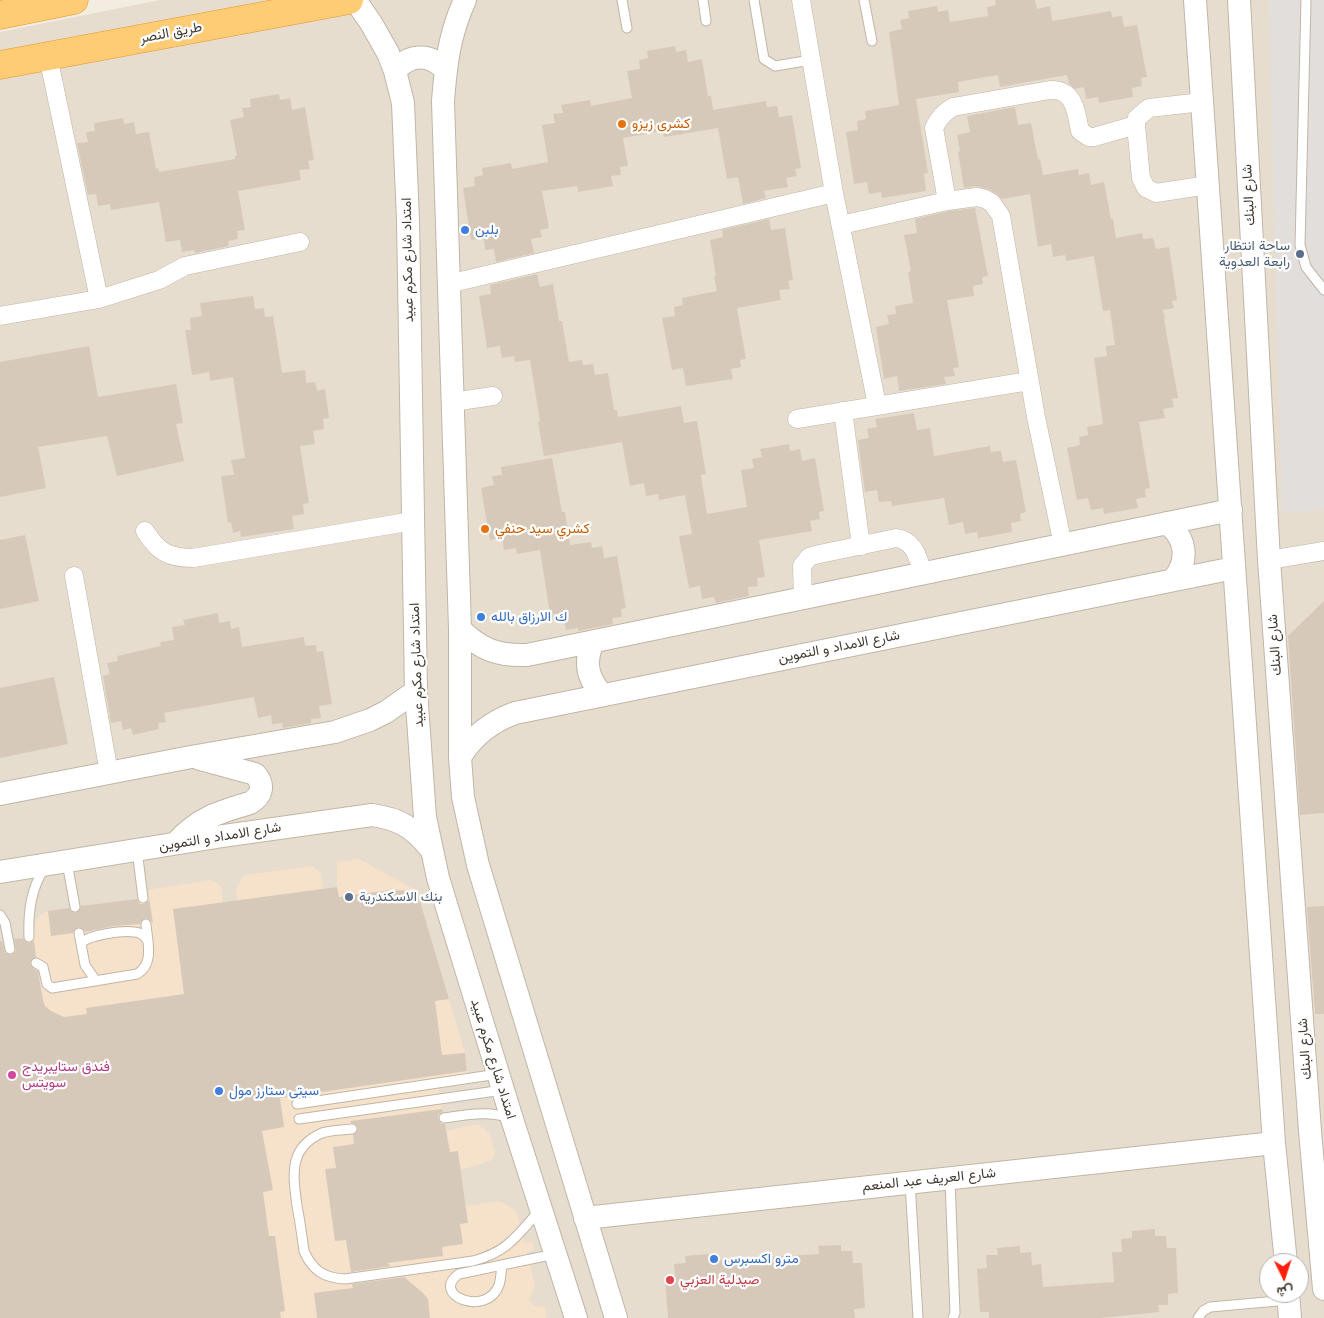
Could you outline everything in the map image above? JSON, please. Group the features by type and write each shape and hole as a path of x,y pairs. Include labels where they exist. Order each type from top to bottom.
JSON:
{"highway":[{"path":"0,15 74,0"},
{"name":"طريق النصر","path":"0,85 17,77 48,56 349,0"},
{"path":"0,3 32,9"},
{"path":"0,65 48,56"}],"street":[{"name":"امتداد شارع مكرم عبيد","path":"355,0 380,38 396,71 403,113 408,220 416,691 425,817 430,848 500,1082 576,1318"},
{"path":"465,0 452,34 446,71 444,101 448,284 460,629 460,757 464,797 478,865 616,1318"},
{"path":"800,0 834,193 877,406"},
{"path":"1195,0 1274,1143 1285,1253"},
{"name":"شارع البنك","path":"1239,0 1269,560 1317,1133 1324,1288"},
{"path":"48,56 99,299"},
{"path":"396,71 401,64 408,60 425,57 440,64 446,71"},
{"path":"947,201 934,128 944,112 953,107 1050,90 1063,92 1069,97 1074,104 1080,131 1089,137 1136,124"},
{"path":"1202,102 1148,108 1136,118 1136,124 1141,178 1146,188 1156,193 1208,185"},
{"path":"448,284 834,193"},
{"path":"841,225 977,196 985,199 998,209 1001,216 1029,381 1063,545"},
{"path":"0,316 99,299 159,280 185,266 300,242"},
{"path":"797,418 1029,381"},
{"path":"453,402 493,396"},
{"path":"843,411 860,546"},
{"path":"460,629 472,642 486,649 514,656 527,655 1231,510"},
{"path":"145,531 153,544 164,553 178,558 193,558 413,520"},
{"path":"1168,523 1175,529 1184,546 1183,564 1173,580"},
{"path":"803,598 801,572 805,561 815,555 896,538 906,541 914,548 923,574"},
{"path":"1269,560 1324,551"},
{"name":"شارع الامداد و التموين","path":"460,757 477,735 488,726 501,718 515,713 1234,568"},
{"path":"74,576 109,773"},
{"path":"593,642 587,660 588,670 596,688 603,695"},
{"path":"0,794 191,757 335,732 378,716 416,691"},
{"path":"176,843 194,825 206,818 256,800 262,786 255,774 191,757"},
{"name":"شارع الامداد و التموين","path":"0,872 176,843 372,815 390,818 405,825 419,835 430,848"},
{"name":"شارع العريف عبد المنعم","path":"585,1218 1274,1143"}],"lane":[{"path":"622,0 627,28"},
{"path":"703,0 706,21"},
{"path":"754,0 764,59 775,66 811,60"},
{"path":"864,0 872,40"},
{"path":"1306,0 1300,245 1306,267 1324,290"},
{"path":"1312,277 1324,274"},
{"path":"138,850 143,898"},
{"path":"29,937 29,911 32,894 38,879 57,863 75,907"},
{"path":"0,916 5,923 10,949"},
{"path":"36,963 43,967 47,984 52,988 133,976 142,972 148,963 146,924"},
{"path":"81,943 93,936 130,931 142,934 147,940"},
{"path":"79,933 85,965 96,981"},
{"path":"297,1104 500,1082"},
{"path":"299,1119 500,1082"},
{"path":"444,1118 481,1113 502,1115 512,1119"},
{"path":"352,1128 324,1132 312,1138 295,1159 294,1186 304,1251 312,1265 324,1275 345,1279 472,1261 487,1257 513,1241 541,1209"},
{"path":"950,1177 953,1318"},
{"path":"910,1182 918,1318"},
{"path":"502,1265 496,1292 485,1300 478,1303 464,1302 457,1299 453,1294 451,1289 452,1283 455,1277 460,1274 502,1265 555,1254"},
{"path":"1198,1318 1203,1311 1210,1307 1289,1304"}],"shaded area":[{"path":"160,0 1324,0 1324,1318 0,1318 0,32"},
{"name":"ساحة انتظار رابعة العدوية","path":"1269,0 1324,0 1324,509 1282,513"},
{"name":"سيتى ستارز مول","path":"359,859 417,891 465,1053 468,1074 437,1079 446,1131 479,1125 489,1133 495,1151 494,1157 490,1161 461,1170 466,1206 499,1201 517,1213 525,1243 532,1242 534,1250 527,1252 535,1286 529,1300 536,1307 545,1306 546,1318 0,1318 0,951 18,948 18,938 33,937 35,922 39,916 48,911 149,898 148,890 211,880 220,885 223,903 238,901 236,890 245,875 312,866 321,873 323,890 337,888 337,862"}],"building":[{"path":"995,0 1035,0 1037,9 1050,6 1052,21 1111,11 1112,17 1122,16 1124,27 1137,25 1147,77 1141,78 1142,86 1132,88 1133,97 1099,103 1098,97 1086,99 1084,87 1075,89 1069,84 1067,75 1000,87 998,75 958,82 959,92 916,99 928,173 924,174 926,191 882,198 881,192 869,194 867,182 854,184 846,132 858,130 857,121 866,119 865,111 899,105 889,32 902,29 900,20 909,18 908,11 937,6 938,12 948,10 950,22 988,16 987,7 996,5"},
{"path":"675,46 676,52 686,50 688,62 702,59 708,96 711,96 713,110 766,101 767,107 777,106 779,117 792,115 801,168 795,169 797,176 786,178 788,187 764,191 766,198 743,204 738,177 727,179 718,128 664,137 662,131 623,138 628,166 620,167 621,175 611,176 613,186 578,192 577,186 542,191 549,228 540,230 542,237 531,239 534,253 496,262 494,249 485,250 484,238 471,240 463,188 475,186 474,177 483,175 482,168 511,163 512,169 548,162 542,125 555,123 553,114 563,113 561,105 590,100 591,106 632,98 627,71 640,69 639,60 648,58 647,51"},
{"path":"279,94 280,100 290,98 292,110 305,107 314,160 308,161 310,169 299,170 301,180 238,191 245,230 237,231 238,239 228,241 229,246 195,253 194,250 182,252 180,240 166,242 159,202 111,210 110,204 98,206 96,194 88,195 77,143 88,142 86,132 95,131 94,123 123,118 124,124 134,122 136,134 149,132 156,169 158,168 159,172 235,159 235,156 237,156 230,120 244,117 242,108 251,107 250,99"},
{"path":"1015,107 1018,125 1031,123 1043,175 1078,169 1079,175 1089,173 1091,185 1104,182 1116,238 1142,233 1143,239 1153,238 1156,249 1169,247 1177,300 1172,301 1174,308 1163,310 1178,398 1172,399 1174,407 1163,409 1165,418 1139,422 1150,488 1145,489 1146,497 1136,499 1138,508 1104,514 1103,508 1091,510 1088,498 1077,500 1067,448 1080,445 1079,437 1088,435 1087,427 1103,424 1094,358 1107,356 1106,346 1115,345 1110,310 1103,311 1094,256 1066,261 1065,255 1053,257 1051,244 1038,247 1030,194 1002,199 988,189 976,186 964,188 957,135 970,132 967,116"},
{"path":"975,208 988,276 982,277 983,284 973,286 974,296 947,300 959,367 953,368 955,376 944,377 946,384 899,391 897,376 884,379 876,327 889,324 887,315 896,314 895,306 913,303 908,272 911,271 904,235 917,233 915,219 949,211"},
{"path":"769,219 771,230 785,228 793,280 788,281 790,289 779,290 781,300 737,308 746,359 740,360 741,367 731,369 733,379 686,386 683,368 672,370 662,318 675,316 674,307 683,305 682,298 717,291 710,240 723,237 722,230"},
{"path":"537,274 540,287 553,284 559,321 562,321 569,362 582,360 583,365 593,364 595,375 608,373 614,410 617,410 618,417 681,406 684,423 697,421 706,474 701,475 707,514 747,507 741,470 754,468 752,459 762,457 760,449 789,444 790,451 800,449 802,461 815,458 824,511 819,512 820,519 810,521 812,531 759,540 765,577 757,578 758,586 748,587 749,596 716,603 714,597 702,599 700,586 689,588 679,536 692,534 685,495 659,500 658,494 646,496 644,483 630,486 622,442 544,456 530,360 515,362 514,356 502,358 500,346 487,348 479,296 491,294 490,285"},
{"path":"253,296 255,309 264,308 265,317 273,316 282,373 305,370 306,383 315,382 317,391 325,389 329,418 323,419 324,429 313,431 315,444 300,446 309,503 303,504 304,514 292,516 294,529 241,537 240,531 233,533 231,522 228,523 221,476 234,475 231,460 245,458 233,377 210,381 209,372 192,375 185,330 191,330 190,318 202,316 200,303"},
{"path":"89,346 98,397 176,384 183,423 176,424 184,461 117,476 107,436 38,447 46,488 0,497 0,362"},
{"path":"914,413 917,430 930,428 934,456 990,446 991,452 1001,451 1003,462 1016,460 1026,512 1020,514 1021,521 1011,523 1012,532 978,538 977,532 965,534 963,522 949,525 944,498 892,506 891,501 879,502 877,490 865,492 858,440 869,438 867,429 877,427 875,419"},
{"path":"552,458 562,512 565,512 570,545 591,542 592,548 602,546 604,558 617,556 626,608 621,609 622,617 612,618 613,624 578,631 578,628 566,630 564,618 551,620 540,550 517,554 516,548 504,550 502,537 490,540 481,488 494,485 492,476 502,475 501,467"},
{"path":"25,535 39,601 0,609 0,540"},
{"path":"1324,601 1324,813 1300,815 1288,636"},
{"path":"218,613 219,623 230,621 231,629 239,627 242,647 304,637 305,646 316,645 317,652 323,651 332,704 319,706 321,718 311,719 311,723 283,728 282,723 272,724 271,715 258,718 254,697 164,713 166,722 158,723 159,729 133,735 131,728 123,730 121,721 111,723 103,676 110,674 107,663 118,661 117,656 161,646 160,642 174,640 172,627 185,625 183,620"},
{"path":"54,677 68,744 0,758 0,688"},
{"name":"سيتى ستارز مول","path":"337,887 339,897 391,890 417,891 449,999 435,1001 442,1055 465,1053 467,1071 280,1098 284,1127 262,1131 273,1190 263,1192 269,1236 275,1236 285,1311 280,1312 281,1318 0,1318 0,941 2,941 5,953 11,955 16,951 14,939 23,938 29,943 34,941 36,957 31,960 30,964 38,971 45,1006 64,1017 87,1014 86,1008 184,994 173,909"},
{"path":"149,897 153,923 145,918 140,924 114,926 85,932 78,927 73,933 51,936 48,911 69,908 76,913 81,906 137,899 140,904 144,904 149,901"},
{"path":"1324,906 1324,1014 1315,1014 1307,907"},
{"path":"442,1109 443,1112 438,1115 438,1119 441,1124 445,1124 450,1152 458,1151 468,1223 460,1224 463,1244 442,1247 443,1256 387,1263 391,1266 351,1272 346,1240 335,1241 325,1169 336,1168 333,1147 354,1144 353,1135 357,1132 358,1128 351,1121"},
{"path":"1155,1229 1155,1236 1166,1236 1167,1248 1176,1248 1178,1293 1168,1294 1168,1305 1158,1305 1159,1312 1101,1318 989,1318 989,1312 980,1312 977,1269 987,1268 986,1255 998,1255 997,1248 1020,1246 1020,1253 1031,1252 1032,1265 1041,1264 1043,1287 1114,1282 1112,1252 1122,1252 1121,1239 1132,1238 1132,1231"},
{"path":"841,1245 841,1251 852,1251 853,1263 862,1263 865,1308 854,1309 855,1318 668,1318 665,1277 675,1276 674,1264 686,1263 685,1256 708,1254 709,1261 819,1254 818,1246"},
{"path":"404,1277 428,1299 430,1318 317,1318 314,1293 353,1288 352,1284"}],"place":[{"name":"كشرى زيزو","path":"622,124"},
{"name":"بلبن","path":"465,230"},
{"name":"ساحة انتظار رابعة العدوية","path":"1300,254"},
{"name":"كشري سيد حنفي","path":"485,529"},
{"name":"ك الارزاق بالله","path":"481,617"},
{"name":"بنك الاسكندرية","path":"349,897"},
{"name":"فندق ستايبريدج سويتس","path":"12,1075"},
{"name":"سيتى ستارز مول","path":"219,1091"},
{"name":"مترو اكسبرس","path":"714,1259"},
{"name":"صيدلية العزبي","path":"670,1280"}]}
